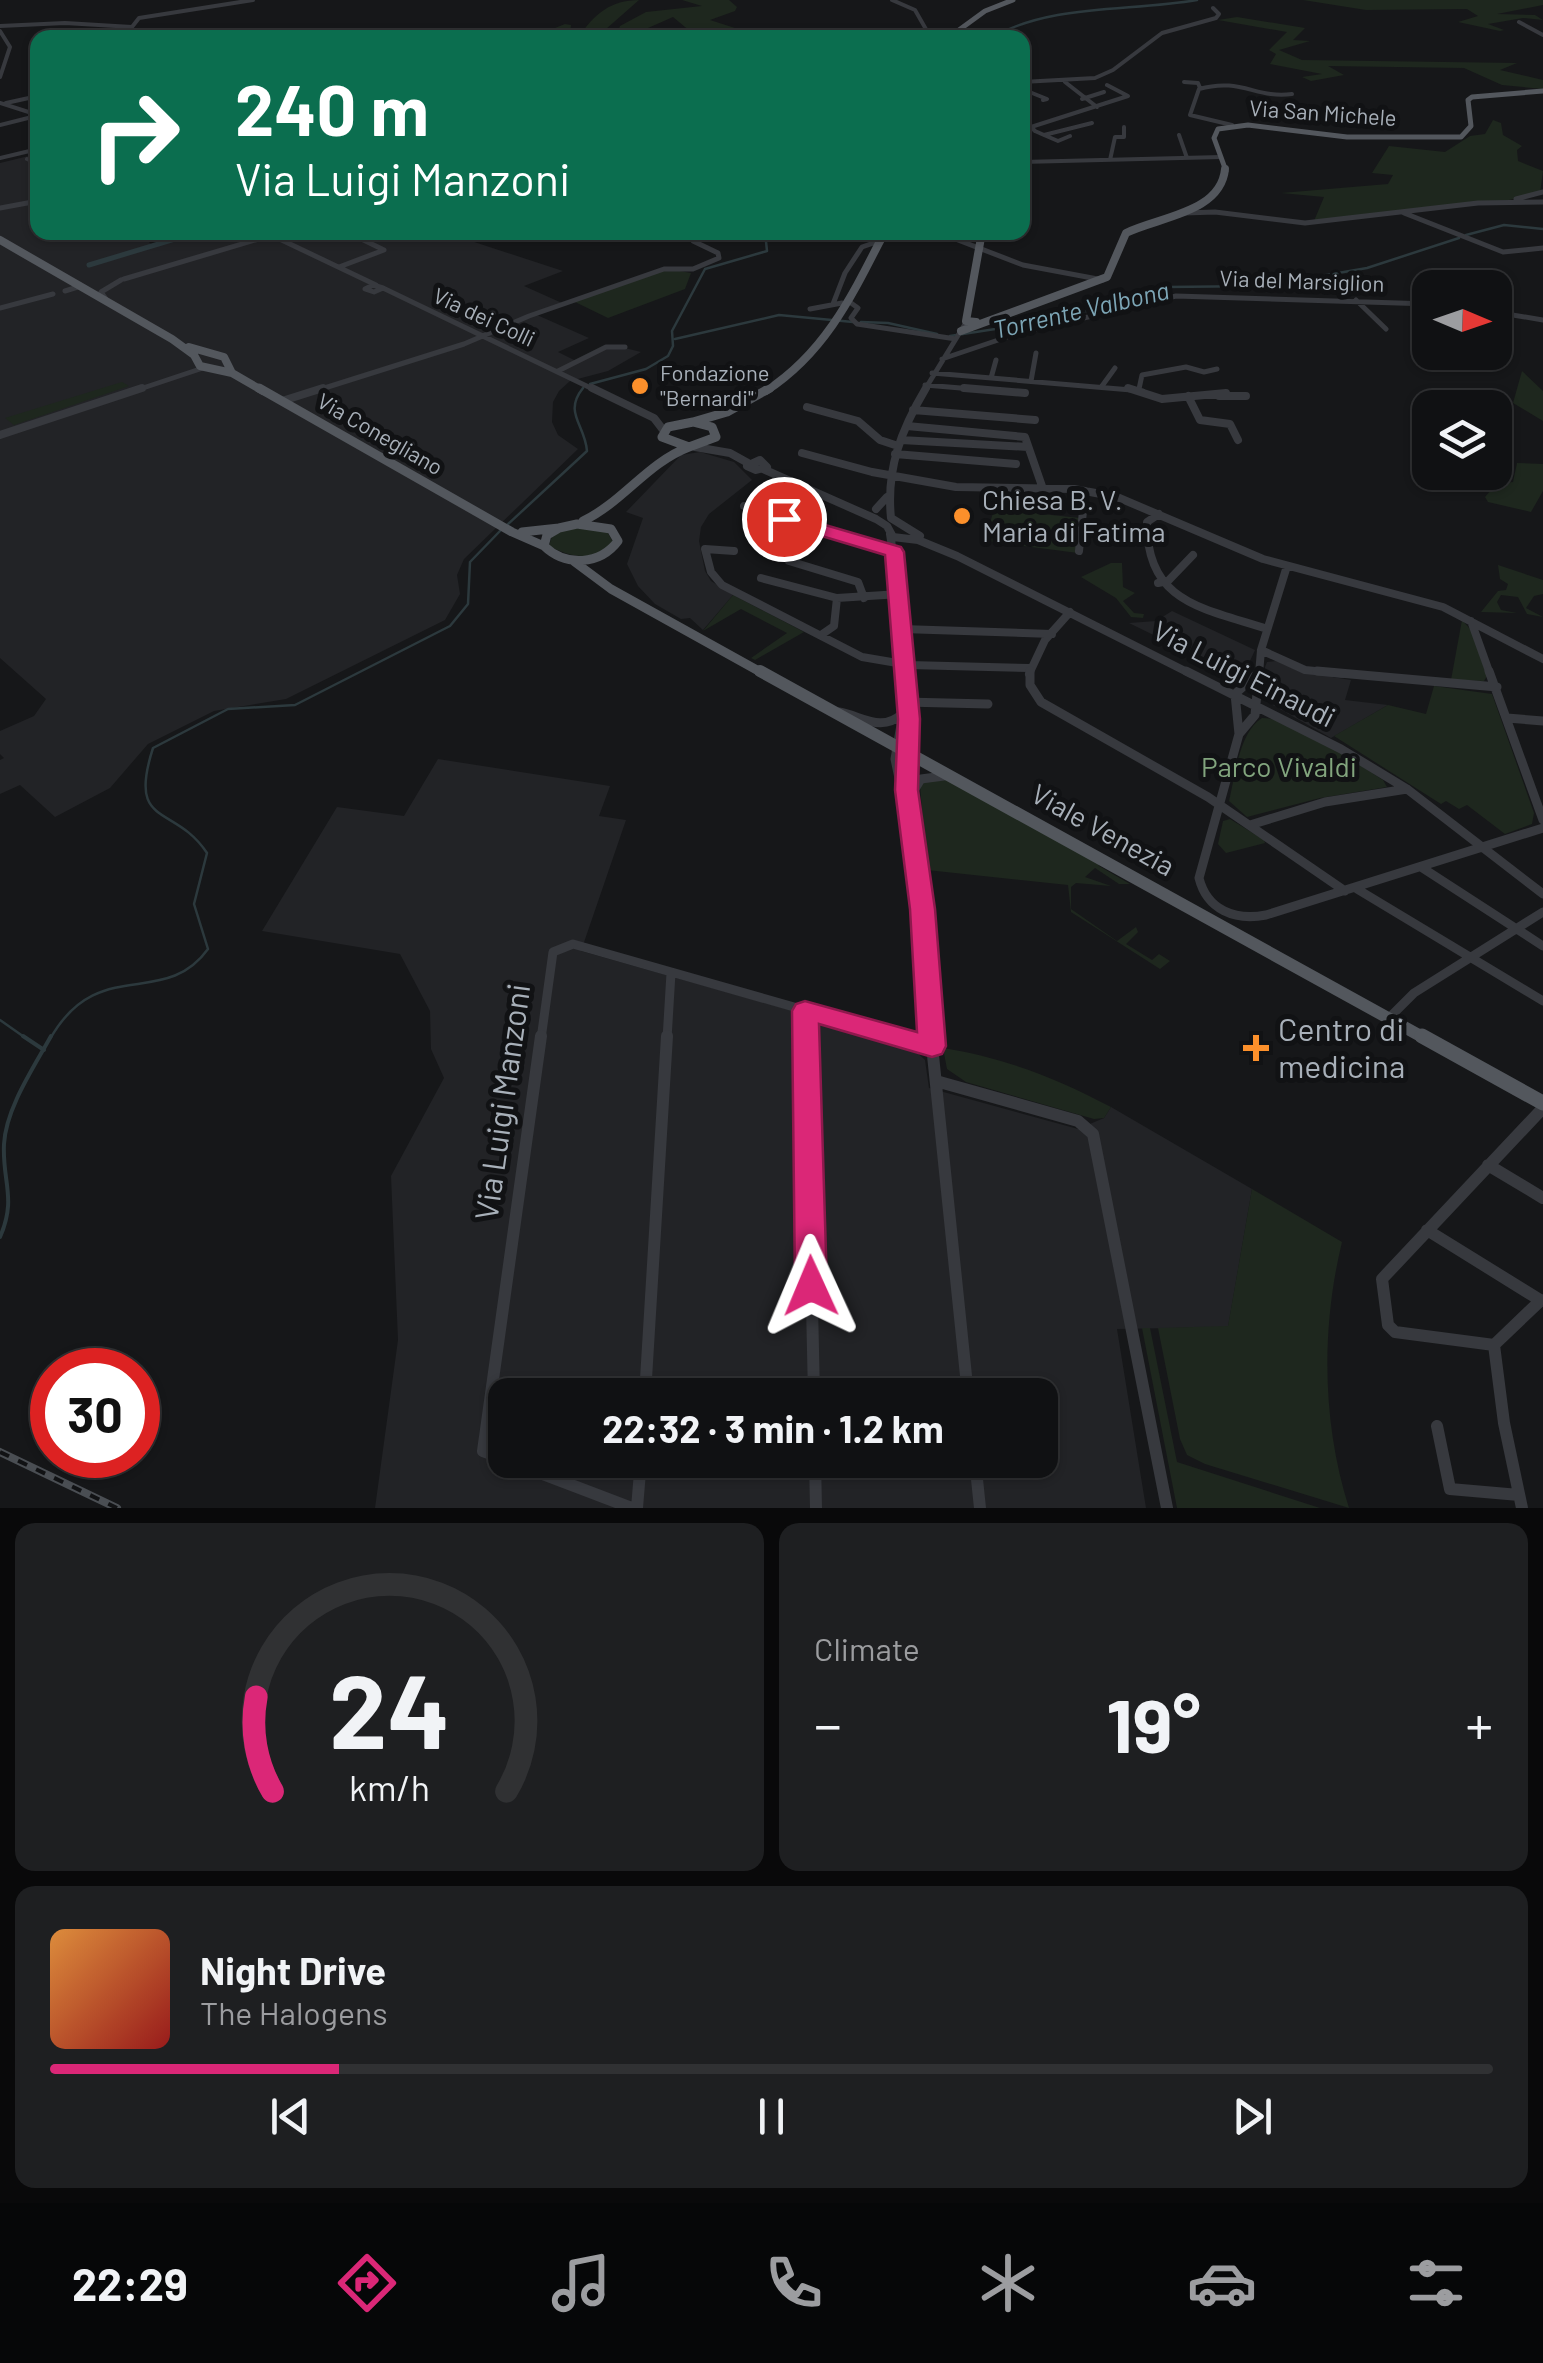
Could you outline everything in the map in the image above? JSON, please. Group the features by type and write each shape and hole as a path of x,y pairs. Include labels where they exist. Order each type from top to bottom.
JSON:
{"main road":[{"path":"959,30 986,10 1013,0"},
{"name":"Via San Michele","path":"1103,280 1112,271 1126,234 1184,213 1224,181 1226,172 1214,134 1232,125 1268,126 1330,136 1454,138 1468,132 1472,121 1468,100 1472,97 1543,91"},
{"name":"Via Conegliano","path":"0,240 174,340 226,358 232,373"},
{"path":"716,434 718,422 734,409 806,364 838,321 879,240"},
{"path":"981,240 966,329 1103,280"},
{"name":"Via Conegliano","path":"174,340 202,365 232,373 502,527"},
{"path":"202,365 216,355"},
{"path":"202,365 225,362"},
{"path":"692,447 667,442 662,437 664,430 734,409"},
{"path":"688,422 716,434"},
{"path":"502,527 531,533 580,523 622,500 664,459 716,434"},
{"path":"664,459 667,442"},
{"path":"611,529 622,500"},
{"path":"572,560 603,556 618,541 611,529 580,523"},
{"name":"Viale Venezia","path":"502,527 544,546 553,555 572,560 612,589 832,711 1216,914 1543,1106"},
{"path":"544,546 546,535 560,527"},
{"name":"Viale Venezia","path":"603,556 603,576 638,602"}],"street":[{"path":"66,23 125,29 139,18 254,0"},
{"path":"892,0 913,8 927,30"},
{"path":"1030,85 1109,72 1162,32 1216,18 1220,14 1213,8"},
{"path":"0,77 10,47 0,29 88,21"},
{"path":"1519,22 1543,35"},
{"path":"52,23 87,30"},
{"path":"1065,82 1096,107"},
{"path":"1184,82 1198,83 1200,88 1190,115 1232,125"},
{"path":"1070,136 1058,141 1030,127 1128,96 1107,84"},
{"path":"1200,88 1254,85 1270,96 1292,94"},
{"path":"1030,90 1047,100 1043,100"},
{"path":"1082,99 1104,92"},
{"path":"1263,104 1270,96"},
{"path":"1,104 30,98"},
{"path":"1,104 30,113"},
{"path":"0,124 30,118"},
{"path":"1044,135 1092,123"},
{"path":"1110,160 1115,136 1124,137 1124,126"},
{"path":"1030,133 1035,131"},
{"path":"1179,135 1186,158"},
{"path":"0,158 30,151"},
{"path":"18,154 30,160"},
{"path":"1030,162 1222,157"},
{"path":"1504,202 1543,192"},
{"path":"0,208 30,202"},
{"path":"1184,213 1215,212 1304,223 1504,202 1543,202"},
{"path":"1402,212 1458,238 1503,252 1543,248"},
{"path":"67,278 93,287 122,281 251,240"},
{"name":"Via dei Colli","path":"282,240 338,267 365,284 367,291 378,288 395,294 654,418"},
{"path":"338,267 384,250 363,240"},
{"path":"282,401 485,336 654,272 670,267 692,269 720,258 718,253 692,240"},
{"path":"833,304 847,268 869,242 891,240"},
{"path":"958,240 1023,264 1103,280"},
{"path":"108,302 101,291 122,281"},
{"path":"65,291 80,286"},
{"path":"0,308 53,294"},
{"name":"Via del Marsiglion","path":"942,359 1013,335 1176,296 1412,303"},
{"path":"1356,300 1386,329"},
{"path":"810,309 824,310 833,304 847,303 858,308 854,322 966,329"},
{"path":"1512,315 1543,320"},
{"path":"716,434 719,446 748,461 750,469 767,469 829,498 889,514 890,471 913,410 924,385 966,329"},
{"name":"Via dei Colli","path":"558,372 606,347 625,347"},
{"path":"1032,381 1036,354"},
{"path":"992,378 996,360"},
{"path":"0,436 202,365"},
{"path":"1139,389 1142,375 1186,366 1204,372 1216,370"},
{"path":"1102,386 1114,368"},
{"path":"932,373 1139,389 1157,398 1246,396"},
{"path":"924,385 1026,393"},
{"path":"1189,398 1226,392"},
{"path":"1189,398 1200,420 1230,424 1238,440"},
{"path":"807,406 858,421 880,440 898,447 1016,464"},
{"path":"913,410 1035,420"},
{"path":"654,418 688,422"},
{"path":"654,418 664,430"},
{"path":"907,426 1022,436 1043,489"},
{"path":"692,447 730,453"},
{"path":"898,447 1028,447"},
{"path":"802,453 969,488 1085,491 1123,499 1249,554 1430,602 1467,617 1543,660"},
{"path":"1080,551 1085,491"},
{"path":"874,513 887,497"},
{"path":"744,506 784,519 902,539"},
{"path":"874,513 890,532 902,539"},
{"name":"Via Luigi Einaudi","path":"889,514 902,539"},
{"path":"1160,514 1147,522 1146,538 1158,582 1184,601 1268,629"},
{"path":"762,542 784,519"},
{"name":"Via Luigi Einaudi","path":"890,532 957,556 1235,694 1255,708 1280,716 1406,789 1543,894"},
{"path":"902,539 900,594 905,702 912,754 908,806 916,852"},
{"path":"734,551 705,549 711,572 718,580 857,655 904,664 1030,668"},
{"path":"1158,582 1168,582 1193,555"},
{"path":"789,561 858,582 864,598"},
{"path":"1239,734 1255,708 1256,674 1286,566"},
{"path":"761,578 837,598 900,594"},
{"path":"822,636 834,626 837,598"},
{"path":"1070,612 1030,668 1032,691 1046,707 1220,806 1349,889 1543,1001"},
{"path":"1467,617 1480,614"},
{"path":"1256,674 1235,694 1239,734 1199,878 1204,896 1216,914 1248,920 1542,827 1483,648 1467,617"},
{"path":"902,629 1052,634"},
{"path":"1477,634 1495,633"},
{"path":"1483,648 1484,640 1495,633"},
{"path":"1262,650 1305,670 1496,687"},
{"path":"832,711 850,713 873,724 888,724 901,716 905,702"},
{"path":"905,702 988,704"},
{"path":"905,702 895,743 896,766 916,852"},
{"path":"1239,707 1255,708"},
{"path":"1507,718 1543,721"},
{"path":"896,766 912,754"},
{"path":"966,782 931,776 914,786 932,1046 966,1378"},
{"path":"1250,825 1325,802 1406,789"},
{"path":"1421,867 1543,946"},
{"path":"1390,1018 1414,993 1543,912"},
{"name":"Via Luigi Manzoni","path":"493,1378 553,952 573,944 932,1046"},
{"path":"645,1378 671,972"},
{"path":"805,1011 814,1378"},
{"path":"936,1082 1078,1121 1093,1134 1167,1508"},
{"path":"1494,1345 1394,1332 1388,1325 1384,1275 1543,1106"},
{"path":"1488,1165 1543,1198"},
{"path":"1427,1230 1542,1299 1494,1345"},
{"path":"1437,1426 1450,1489 1520,1501 1494,1345"},
{"name":"Via Luigi Manzoni","path":"488,1415 483,1451 488,1453"},
{"name":"Via Luigi Manzoni","path":"554,1478 635,1508"},
{"path":"635,1508 638,1478"},
{"path":"815,1478 816,1508"},
{"path":"977,1478 980,1508"}],"shaded area":[{"path":"30,156 30,240 147,240 153,246 173,240 468,240 563,271 524,286 562,303 537,315 589,338 558,352 576,361 606,348 641,352 608,371 570,381 559,391 553,402 552,422 558,435 578,449 464,559 457,575 460,594 445,620 286,699 214,711 148,744 110,788 55,817 20,785 0,794 0,760 4,758 0,754 0,731 34,716 46,699 0,658 0,163"},
{"path":"700,452 734,462 752,480 709,514 701,527 699,541 705,571 711,581 733,595 703,630 690,618 681,619 655,604 638,586 627,564 643,518 626,512 681,455"},
{"path":"1172,611 1255,650 1244,674 1235,675 1129,623 1156,621"},
{"path":"1276,661 1301,672 1351,680 1345,700 1388,705 1331,738 1269,703 1266,695 1271,691 1264,689 1262,675 1267,662"},
{"path":"438,759 610,786 599,816 626,820 581,951 907,1043 925,1060 929,1088 1078,1129 1104,1118 1111,1107 1252,1189 1228,1327 1117,1329 1146,1508 375,1508 398,1340 391,1176 444,1078 431,1049 430,1011 400,954 262,931 337,807 404,816"}],"green space":[{"path":"639,0 605,30 585,30 604,10"},
{"path":"682,0 729,0 737,7 735,11 710,20 741,30 689,30 673,17 648,28 651,30 619,30 646,12 702,6"},
{"path":"1303,0 1543,0 1543,5 1497,14 1535,15 1543,20 1523,18 1488,24 1504,30 1500,31 1458,22 1478,16 1467,9 1366,10"},
{"path":"1237,17 1305,28 1293,40 1310,41 1279,50 1302,60 1517,63 1500,70 1543,80 1543,89 1502,85 1464,68 1328,66 1344,75 1311,81 1302,77 1322,74 1270,64 1276,54 1269,50 1287,32 1218,20"},
{"path":"565,24 571,25 570,30 555,30"},
{"path":"1493,120 1501,123 1503,135 1522,146 1517,150 1518,161 1543,171 1540,193 1509,200 1314,221 1324,197 1281,193 1388,184 1393,175 1372,173 1389,146 1445,152 1470,136 1485,134"},
{"path":"669,269 691,273 685,289 608,318 573,301"},
{"path":"1522,371 1543,391 1543,421 1513,403"},
{"path":"122,382 129,386 14,425 5,418"},
{"path":"1517,463 1543,464 1543,491 1531,512 1488,502 1485,497 1491,490 1512,490"},
{"path":"994,509 1080,518 1078,553 985,541"},
{"path":"566,528 606,530 613,542 598,553 582,556 549,546 552,536"},
{"path":"1111,563 1122,563 1123,587 1135,593 1123,601 1134,613 1144,614 1143,618 1131,617 1116,598 1081,577"},
{"path":"1498,565 1543,580 1543,594 1534,596 1526,608 1543,617 1527,614 1518,597 1501,595 1497,602 1501,610 1517,613 1481,612 1498,591 1506,590 1508,584 1500,579"},
{"path":"733,595 804,632 755,660 751,658 787,633 741,609 703,631"},
{"path":"1462,620 1471,630 1487,676 1484,681 1451,680"},
{"path":"1434,686 1492,694 1534,813 1532,824 1505,834 1467,805 1459,809 1446,801 1441,804 1334,736 1388,705 1426,714"},
{"name":"Parco Vivaldi","path":"1262,718 1307,733 1383,780 1387,787 1320,798 1247,817 1229,801 1243,744"},
{"path":"947,779 1097,861 1130,884 1119,884 1095,868 1085,877 1111,886 1076,883 1071,887 1071,909 1117,941 1136,927 1138,932 1126,944 1152,960 1159,954 1170,961 1160,969 1071,912 1068,885 927,870 920,786 923,782"},
{"path":"1230,819 1265,843 1226,853 1218,844 1223,821"},
{"path":"943,1048 1030,1070 1111,1107 1104,1118 1094,1119 966,1082 947,1069"},
{"path":"1252,1189 1342,1242 1330,1308 1328,1375 1334,1443 1349,1508 1205,1464 1187,1455 1180,1439 1158,1328 1228,1326"},
{"path":"1142,1328 1150,1328 1177,1462 1320,1508 1177,1508"}],"waterway":[{"path":"1007,30 1065,14 1197,0"},
{"name":"Torrente Valbona","path":"1466,235 1504,225 1543,229"},
{"name":"Torrente Valbona","path":"950,336 1060,319 1166,287 1263,286 1367,268 1459,238"},
{"path":"89,265 172,240"},
{"path":"590,384 646,369 668,356 673,346 672,331 705,269 767,251 766,240"},
{"name":"Torrente Valbona","path":"675,339 779,315 853,322"},
{"name":"Torrente Valbona","path":"861,322 888,323 937,334"},
{"path":"506,526 587,451 575,412 583,388"},
{"path":"50,1039 69,1013 89,998 109,989 172,977 191,967 208,949 194,904 207,853 194,837 150,804 146,792 153,748 228,709 295,705 450,626 468,604 470,562 500,531"},
{"path":"0,1020 27,1039"},
{"path":"23,1036 43,1050"},
{"path":"43,1050 51,1036"},
{"path":"0,1237 8,1211 6,1130 22,1088 43,1050"}],"railway":[{"path":"0,1452 117,1508"}],"place":[{"name":"Fondazione \"Bernardi\"","path":"640,386"},
{"name":"Chiesa B. V. Maria di Fatima","path":"962,516"},
{"name":"Centro di medicina","path":"1256,1048"}],"route":[{"path":"784,519 894,552 910,737 906,790 922,909 932,1046 805,1011 811,1286"}]}
